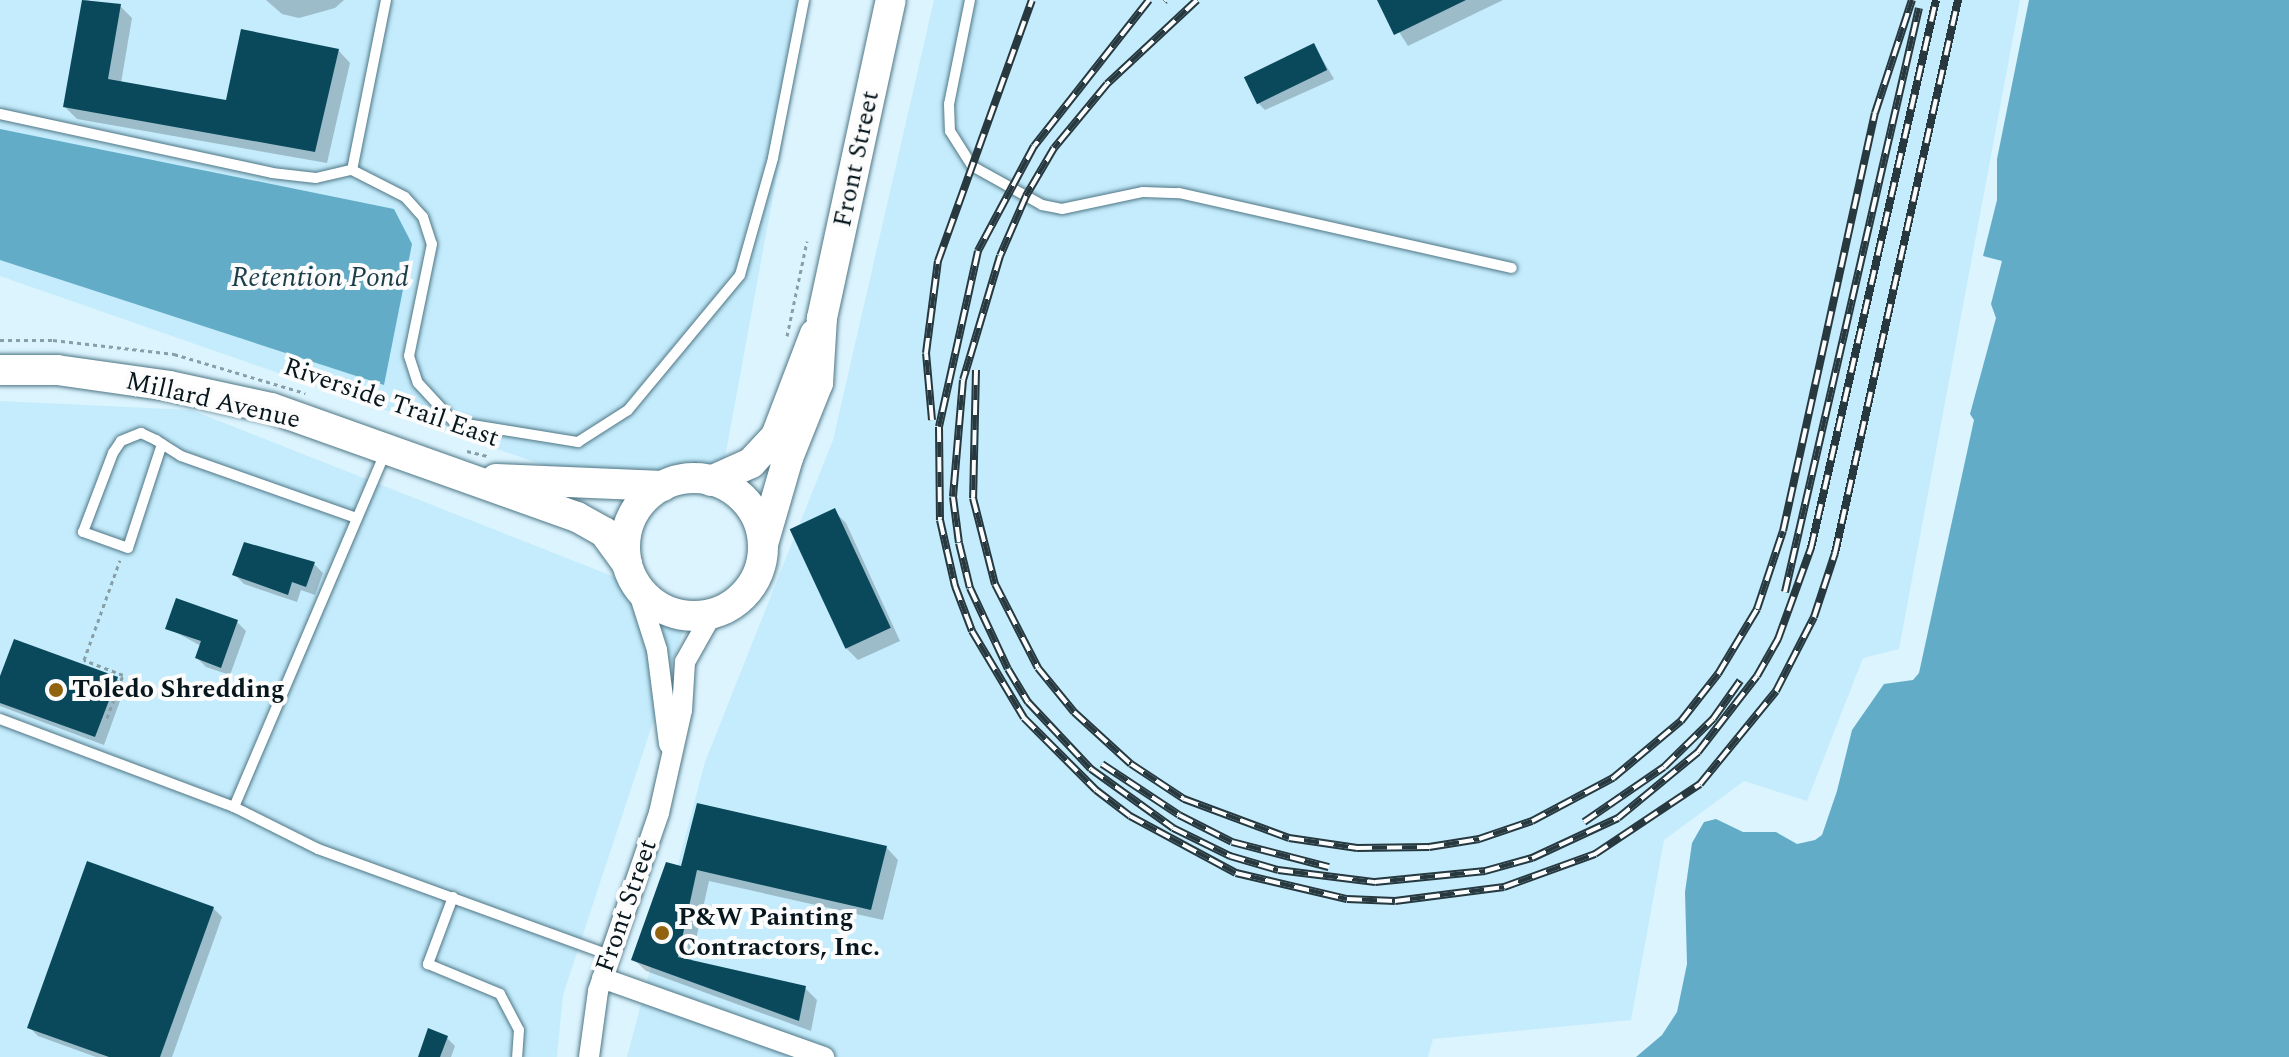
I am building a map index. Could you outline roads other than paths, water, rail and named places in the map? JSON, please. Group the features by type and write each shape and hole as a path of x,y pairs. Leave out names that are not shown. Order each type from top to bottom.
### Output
{"street":[{"name":"Front Street","path":"763,544 788,458 818,383 822,318 891,0"},
{"name":"Front Street","path":"710,471 751,463 776,436 822,318"},
{"name":"Millard Avenue","path":"0,370 57,370 169,386 271,408 386,450 589,487 666,476"},
{"name":"Millard Avenue","path":"463,462 587,521 611,539 632,574"},
{"path":"710,471 745,501 758,521 763,544 751,586 736,601 712,614 666,610 632,574 632,519 666,476 686,479 710,471"},
{"name":"Front Street","path":"632,574 657,650 671,756"},
{"name":"Front Street","path":"589,1057 602,978 649,850 682,710 685,662 712,614"},
{"path":"602,978 824,1057"}],"lane":[{"path":"352,170 386,0"},
{"path":"0,114 272,173 316,178 352,170 405,197 423,217 432,244 409,356 418,383 454,422 578,442 628,410 740,275 773,158 804,0"},
{"path":"970,0 949,104 950,131 972,166 1042,205 1062,209 1143,192 1179,193 1512,268"},
{"path":"162,444 128,548 83,532 121,441 141,433 162,444 181,456 356,518"},
{"path":"234,807 386,450"},
{"path":"0,719 234,807 318,849 610,955"},
{"path":"453,897 428,964 500,994 519,1030 517,1057"}],"water":[{"path":"2029,0 2289,0 2289,1057 1636,1057 1662,1035 1677,1012 1687,964 1685,892 1692,843 1704,822 1716,819 1743,832 1776,832 1797,844 1815,840 1822,835 1837,791 1852,730 1884,684 1913,680 1919,673 1974,420 1970,414 1996,318 1991,304 2002,261 1983,256 1997,200 1997,159"},
{"name":"Retention Pond","path":"0,129 394,209 412,244 384,385 0,260"}],"railway":[{"path":"932,420 926,353 938,261 1032,0"},
{"path":"1149,0 1034,146 978,251 939,427 940,520 955,586 972,631 1024,718 1096,790 1130,816 1236,873 1347,899 1395,901 1504,887 1595,854 1700,784 1776,691 1814,617 1835,553 1958,0"},
{"path":"1197,0 1107,84 1054,148 1026,196 1000,256 963,380 953,497 959,543 970,588 1008,669 1028,702 1091,769 1173,828 1230,856 1278,870 1375,882 1485,871 1532,858 1618,818 1698,752 1757,676 1778,639 1811,548 1936,0"},
{"path":"976,370 973,498 995,584 1038,668 1074,712 1131,764 1184,799 1289,838 1357,848 1429,847 1479,839 1532,821 1613,778 1681,721 1718,674 1757,609 1783,531 1875,113 1912,0"},
{"path":"1785,592 1919,8"},
{"path":"1584,822 1664,767 1713,719 1740,681"},
{"path":"1102,764 1179,815 1232,842 1329,867"}],"place":[{"name":"Toledo Shredding","path":"56,690"},
{"name":"P&W Painting Contractors, Inc.","path":"662,933"}]}
